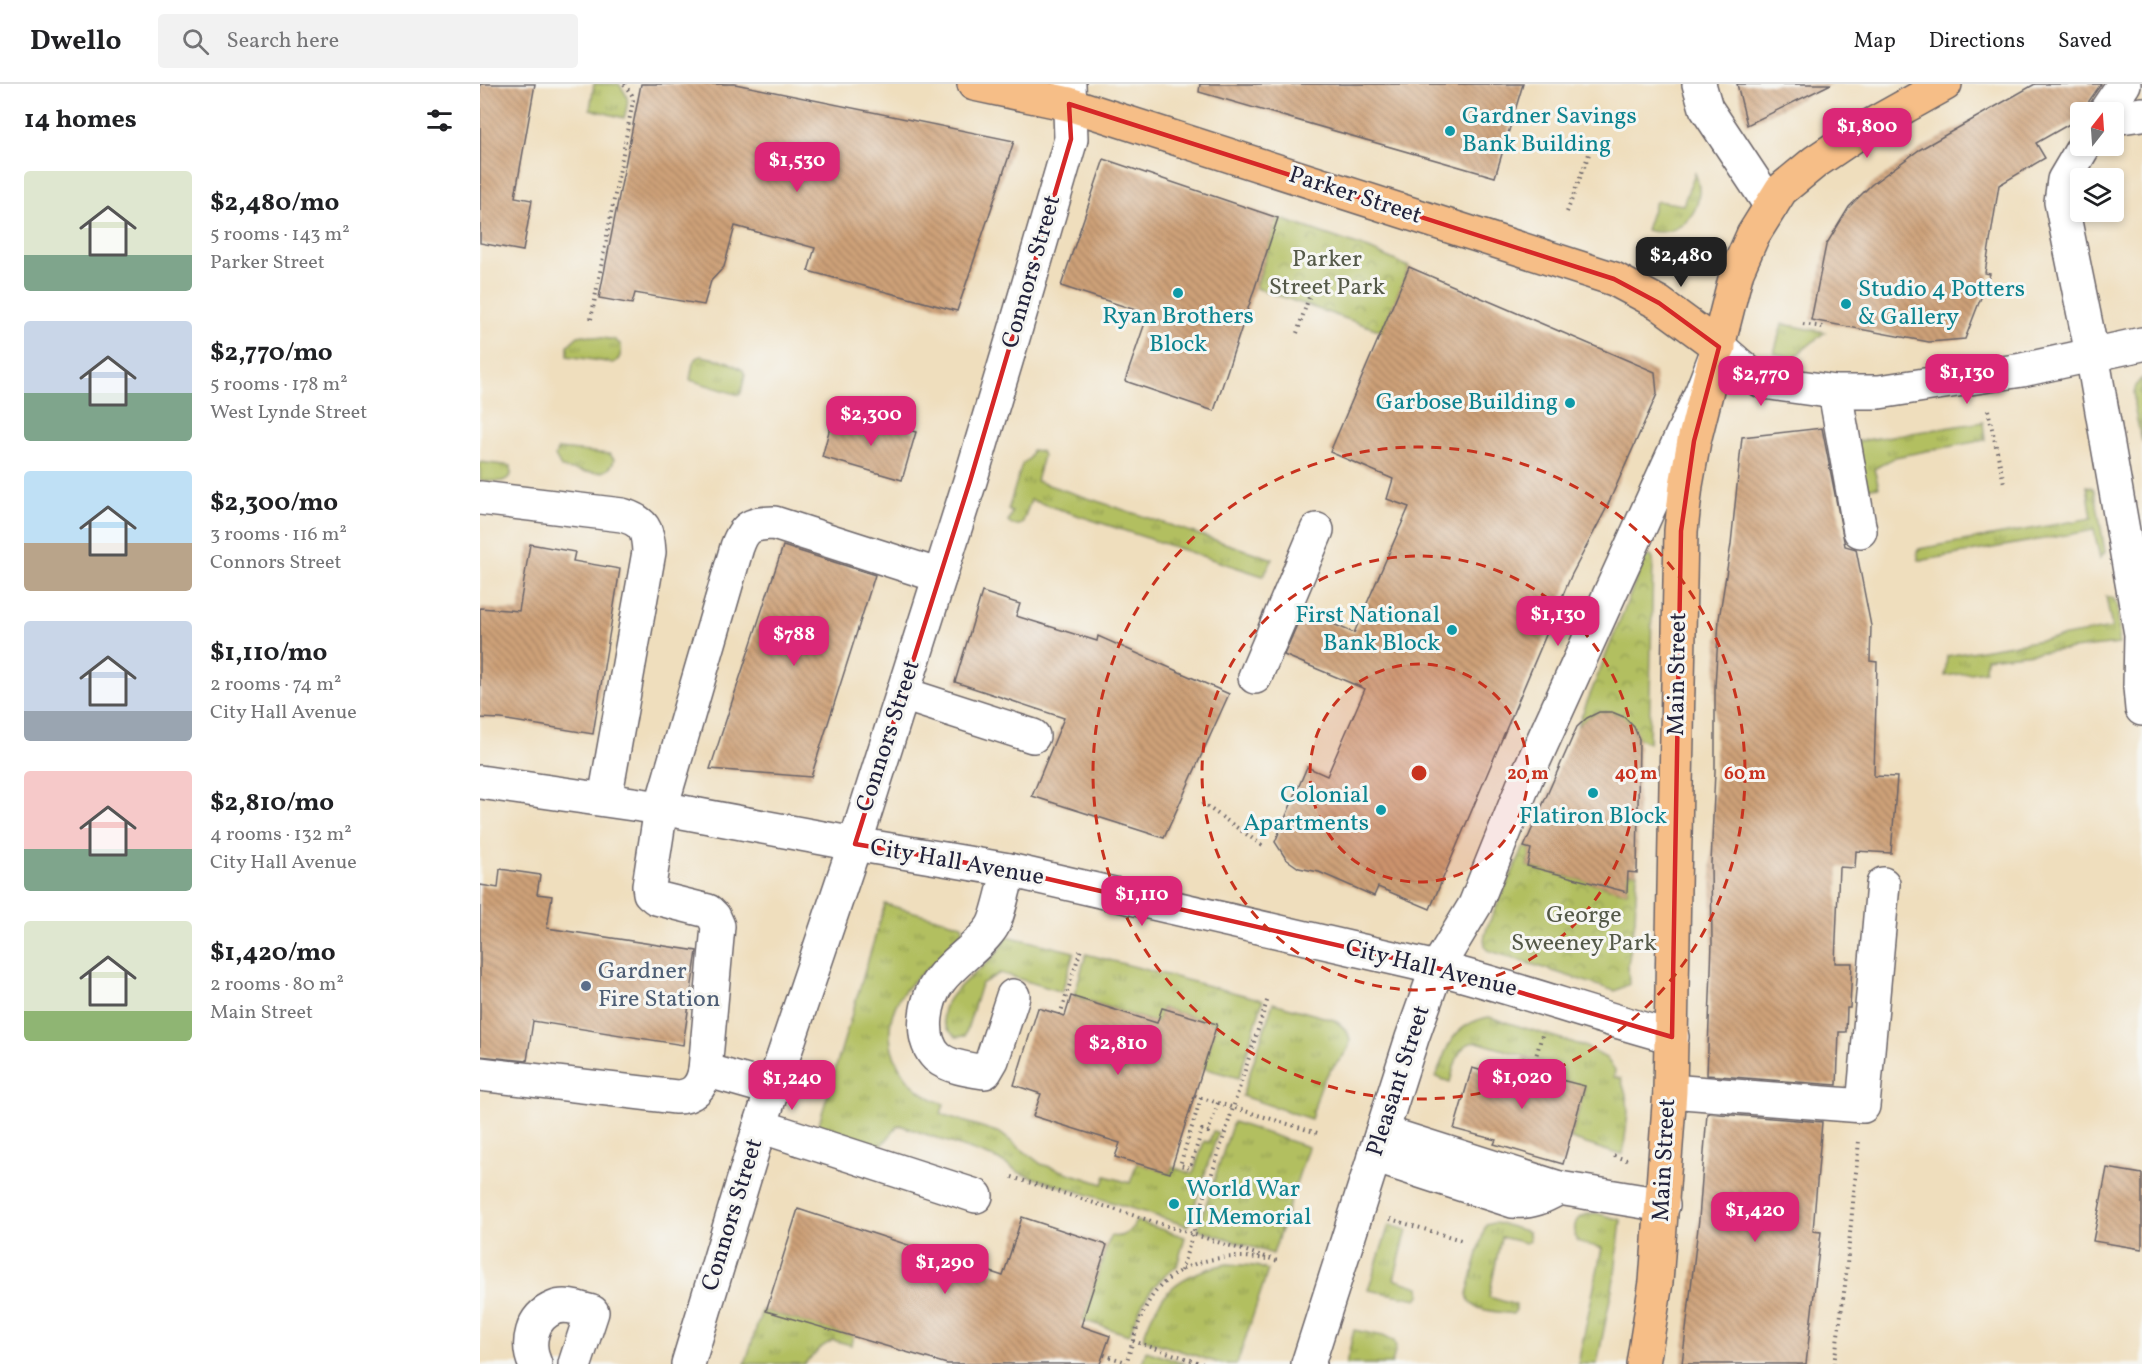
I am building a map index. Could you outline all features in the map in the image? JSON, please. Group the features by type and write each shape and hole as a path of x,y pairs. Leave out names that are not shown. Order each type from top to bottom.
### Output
{"main road":[{"name":"Parker Street","path":"974,84 1069,94 1614,279 1659,303 1719,347"},
{"name":"Main Street","path":"1643,1364 1656,1282 1670,1091 1681,531 1694,441 1737,272 1753,235 1781,190 1815,162 1861,131 1945,84"}],"street":[{"path":"1699,84 1706,108 1770,206"},
{"path":"2112,102 2124,84"},
{"name":"Connors Street","path":"688,1364 760,1126 855,844 1012,341 1071,139 1069,94"},
{"path":"2124,117 2142,114"},
{"path":"2078,156 2064,180 2061,202 2092,354 2142,634 2140,687 2142,709"},
{"path":"1719,347 1750,374 1764,382 1835,392 1879,392 2022,370 2142,344"},
{"name":"Pleasant Street","path":"1308,1364 1381,1134 1437,968 1475,904 1527,776 1702,391 1719,347"},
{"path":"1835,392 1860,531"},
{"path":"480,498 622,515 634,519 644,527 649,552 605,800"},
{"path":"480,1074 686,1097 700,1086 705,1070 718,926 708,911 656,898 650,893 649,886 661,808 737,547 741,536 748,528 759,524 774,524 940,576"},
{"path":"1255,678 1317,530"},
{"path":"903,694 1033,736"},
{"name":"City Hall Avenue","path":"480,782 661,808 1009,870 1437,968 1672,1037"},
{"path":"1009,870 993,927 940,980 933,993 925,1021 928,1042 936,1056 972,1071 985,1072 992,1060 1013,996"},
{"path":"1670,1091 1863,1106 1883,884"},
{"path":"705,1070 772,1089"},
{"path":"760,1126 976,1196"},
{"path":"1381,1134 1536,1163 1554,1175 1558,1188"},
{"path":"1381,1134 1513,1201 1534,1200 1558,1188 1663,1205"},
{"path":"535,1364 531,1354 530,1340 534,1327 555,1307 571,1306 592,1312 575,1364"}],"path":[{"path":"591,319 633,101 632,95 624,84"},
{"path":"1567,212 1588,154"},
{"path":"1297,333 1314,282"},
{"path":"1803,324 1823,327"},
{"path":"1987,406 2004,483"},
{"path":"1202,803 1263,846"},
{"path":"1060,1015 1081,950"},
{"path":"1181,1271 1268,998"},
{"path":"1535,1060 1545,1026"},
{"path":"1195,1096 1321,1134"},
{"path":"1201,1098 1180,1165 1190,1168 1202,1130 1208,1132 1218,1103"},
{"path":"1834,1364 1845,1285 1863,1106"},
{"path":"1614,1156 1630,1161"},
{"path":"1012,1177 1278,1261 1246,1256 1213,1257 1176,1273 1153,1295 1139,1324 1126,1363 1104,1354"},
{"path":"1386,1218 1461,1240"},
{"path":"1133,1341 1203,1364"}],"highlighted area":[{"path":"1069,104 1614,279 1659,303 1719,347 1694,441 1681,531 1672,1037 1437,968 1009,870 855,844 970,481 1071,139"}],"green space":[{"path":"594,84 619,84 628,100 624,118 590,109"},
{"path":"1695,173 1699,185 1699,197 1689,218 1681,226 1671,230 1659,232 1646,230 1655,203 1658,201 1683,205"},
{"name":"Parker Street Park","path":"1278,218 1369,249 1409,267 1382,331 1256,288"},
{"path":"1782,324 1825,332 1793,358 1774,353"},
{"path":"578,336 615,340 621,345 619,358 613,363 568,356 568,345"},
{"path":"702,356 728,362 743,370 745,375 739,395 690,380 693,363"},
{"path":"2142,378 2142,442 2134,408 2134,391"},
{"path":"1983,422 1985,440 1895,457 1874,469 1879,487 1859,489 1853,442"},
{"path":"558,449 609,454 614,459 612,466 602,472 566,469 561,467 555,456"},
{"path":"1032,450 1041,451 1043,456 1036,481 1273,559 1263,576 1031,500 1022,524 1011,524 1008,522 1012,512 1008,510 1022,464 1029,459"},
{"path":"480,462 511,466 511,475 501,481 480,480"},
{"path":"2087,486 2093,488 2095,492 2105,552 2100,558 2094,530 1919,560 1917,552 1919,549 2092,518"},
{"path":"1651,555 1653,560 1649,743 1639,739 1627,721 1612,712 1595,714 1577,727 1645,558"},
{"path":"2106,596 2114,599 2118,606 2119,644 1986,658 1985,671 1945,676 1947,656 2112,628"},
{"name":"George Sweeney Park","path":"1524,847 1531,849 1527,866 1627,892 1628,872 1637,873 1635,920 1628,965 1629,984 1615,991 1487,950 1484,941 1488,925"},
{"path":"885,904 962,925 964,932 951,948 912,982 895,1006 890,1040 894,1057 902,1072 913,1085 927,1096 944,1104 941,1114 1000,1133 1041,1164 1103,1184 1106,1176 1130,1183 1137,1163 1170,1173 1172,1167 1193,1174 1204,1141 1209,1142 1213,1131 1218,1133 1188,1226 1022,1174 997,1159 899,1125 877,1151 817,1130"},
{"path":"1007,936 1074,952 1062,992 1000,973 981,984 965,1036 956,1037 946,1026 943,1015 946,1004 964,983 997,953"},
{"path":"1086,954 1263,1000 1239,1078 1203,1068 1217,1024 1162,1008 1157,1023 1074,996"},
{"path":"1273,1003 1334,1020 1344,1028 1349,1036 1350,1043 1347,1050 1324,1079 1311,1119 1242,1096"},
{"path":"1489,1017 1584,1046 1606,1058 1615,1070 1614,1077 1621,1078 1627,1099 1628,1113 1623,1154 1571,1139 1585,1087 1545,1076 1548,1063 1477,1042 1470,1043 1461,1050 1450,1082 1436,1077 1448,1046 1459,1031 1477,1020"},
{"path":"1233,1122 1308,1147 1273,1254 1198,1229"},
{"path":"1596,1213 1621,1220 1615,1274 1597,1364 1578,1364 1602,1248 1578,1241 1575,1237 1575,1227 1580,1217"},
{"path":"1136,1221 1185,1237 1177,1266 1160,1280 1147,1296 1129,1335 1083,1320 1110,1236 1126,1234"},
{"path":"1493,1223 1529,1232 1530,1241 1526,1243 1501,1237 1489,1297 1516,1305 1513,1314 1478,1308 1469,1300 1467,1294 1484,1230 1486,1225"},
{"path":"1389,1225 1407,1230 1394,1279 1419,1287 1421,1294 1417,1299 1368,1290"},
{"path":"1227,1264 1256,1266 1268,1270 1237,1364 1222,1364 1143,1339 1156,1308 1173,1287 1196,1273"},
{"path":"762,1310 853,1336 851,1345 833,1340 804,1364 745,1364"},
{"path":"1354,1330 1383,1336 1394,1341 1396,1347 1392,1364 1346,1364"},
{"path":"1146,1351 1186,1364 1142,1364"}],"building":[{"path":"480,84 535,84 515,197 532,200 523,251 480,243"},
{"path":"641,84 735,84 1014,141 957,311 808,271 815,248 735,226 724,267 711,281 704,305 635,293 632,304 599,298"},
{"path":"1200,84 1523,84 1495,177 1199,92"},
{"path":"1737,84 1831,84 1747,125"},
{"path":"2035,84 2101,84 2089,102 2070,102 2070,124 2036,143 2045,158 1999,185 1985,273 1990,274 1965,339 1929,342 1811,320 1826,245 1849,207 1871,185 1919,150"},
{"name":"Ryan Brothers Block","path":"1104,159 1278,218 1214,411 1125,381 1148,314 1061,286"},
{"path":"1409,267 1655,372 1657,394 1605,511 1571,576 1430,909 1378,887 1374,896 1319,872 1299,868 1286,859 1275,842 1307,767 1327,776 1365,689 1284,655 1303,611 1354,633 1409,507 1387,499 1393,479 1330,452"},
{"path":"870,419 916,432 902,480 822,457 832,420 867,430"},
{"path":"1822,428 1845,546 1856,549 1871,626 1870,661 1877,662 1874,776 1897,777 1891,853 1856,851 1855,868 1839,867 1835,963 1852,963 1850,1008 1847,1008 1846,1032 1839,1032 1837,1085 1707,1075 1712,943 1711,864 1715,771 1715,687 1719,619 1731,544 1742,437"},
{"path":"530,544 575,552 573,561 620,569 593,734 501,719 480,718 480,608 519,611"},
{"path":"783,546 875,575 811,777 710,769"},
{"path":"982,592 1020,604 1016,616 1097,641 1098,636 1229,694 1164,838 1032,796 1064,718 955,682"},
{"name":"Flatiron Block","path":"1599,712 1612,712 1624,717 1634,727 1639,739 1637,873 1628,872 1627,892 1527,866 1531,849 1524,847 1577,727 1587,718"},
{"name":"Gardner Fire Station","path":"500,869 540,875 537,894 552,896 547,928 697,951 683,1045 533,1021 527,1061 480,1056 480,885 498,888"},
{"path":"1071,996 1157,1023 1162,1008 1217,1024 1170,1173 1115,1157 1120,1143 1033,1116 1041,1094 1014,1085 1038,1008 1065,1016"},
{"path":"1523,1057 1548,1063 1545,1076 1585,1086 1563,1164 1494,1144 1496,1140 1454,1129 1472,1068 1515,1080"},
{"path":"1707,1113 1822,1122 1813,1231 1821,1232 1806,1364 1682,1364 1699,1219"},
{"path":"2107,1168 2142,1174 2142,1249 2093,1241"},
{"path":"798,1209 1003,1276 1022,1217 1107,1245 1081,1326 1110,1336 1100,1364 947,1364 766,1311"}],"place":[{"name":"Gardner Savings Bank Building","path":"1450,131"},
{"name":"Ryan Brothers Block","path":"1178,293"},
{"name":"Studio 4 Potters & Gallery","path":"1846,304"},
{"name":"Garbose Building","path":"1570,403"},
{"name":"First National Bank Block","path":"1452,630"},
{"name":"Flatiron Block","path":"1593,793"},
{"name":"Colonial Apartments","path":"1381,810"},
{"name":"Gardner Fire Station","path":"586,986"},
{"name":"World War II Memorial","path":"1174,1204"}]}
